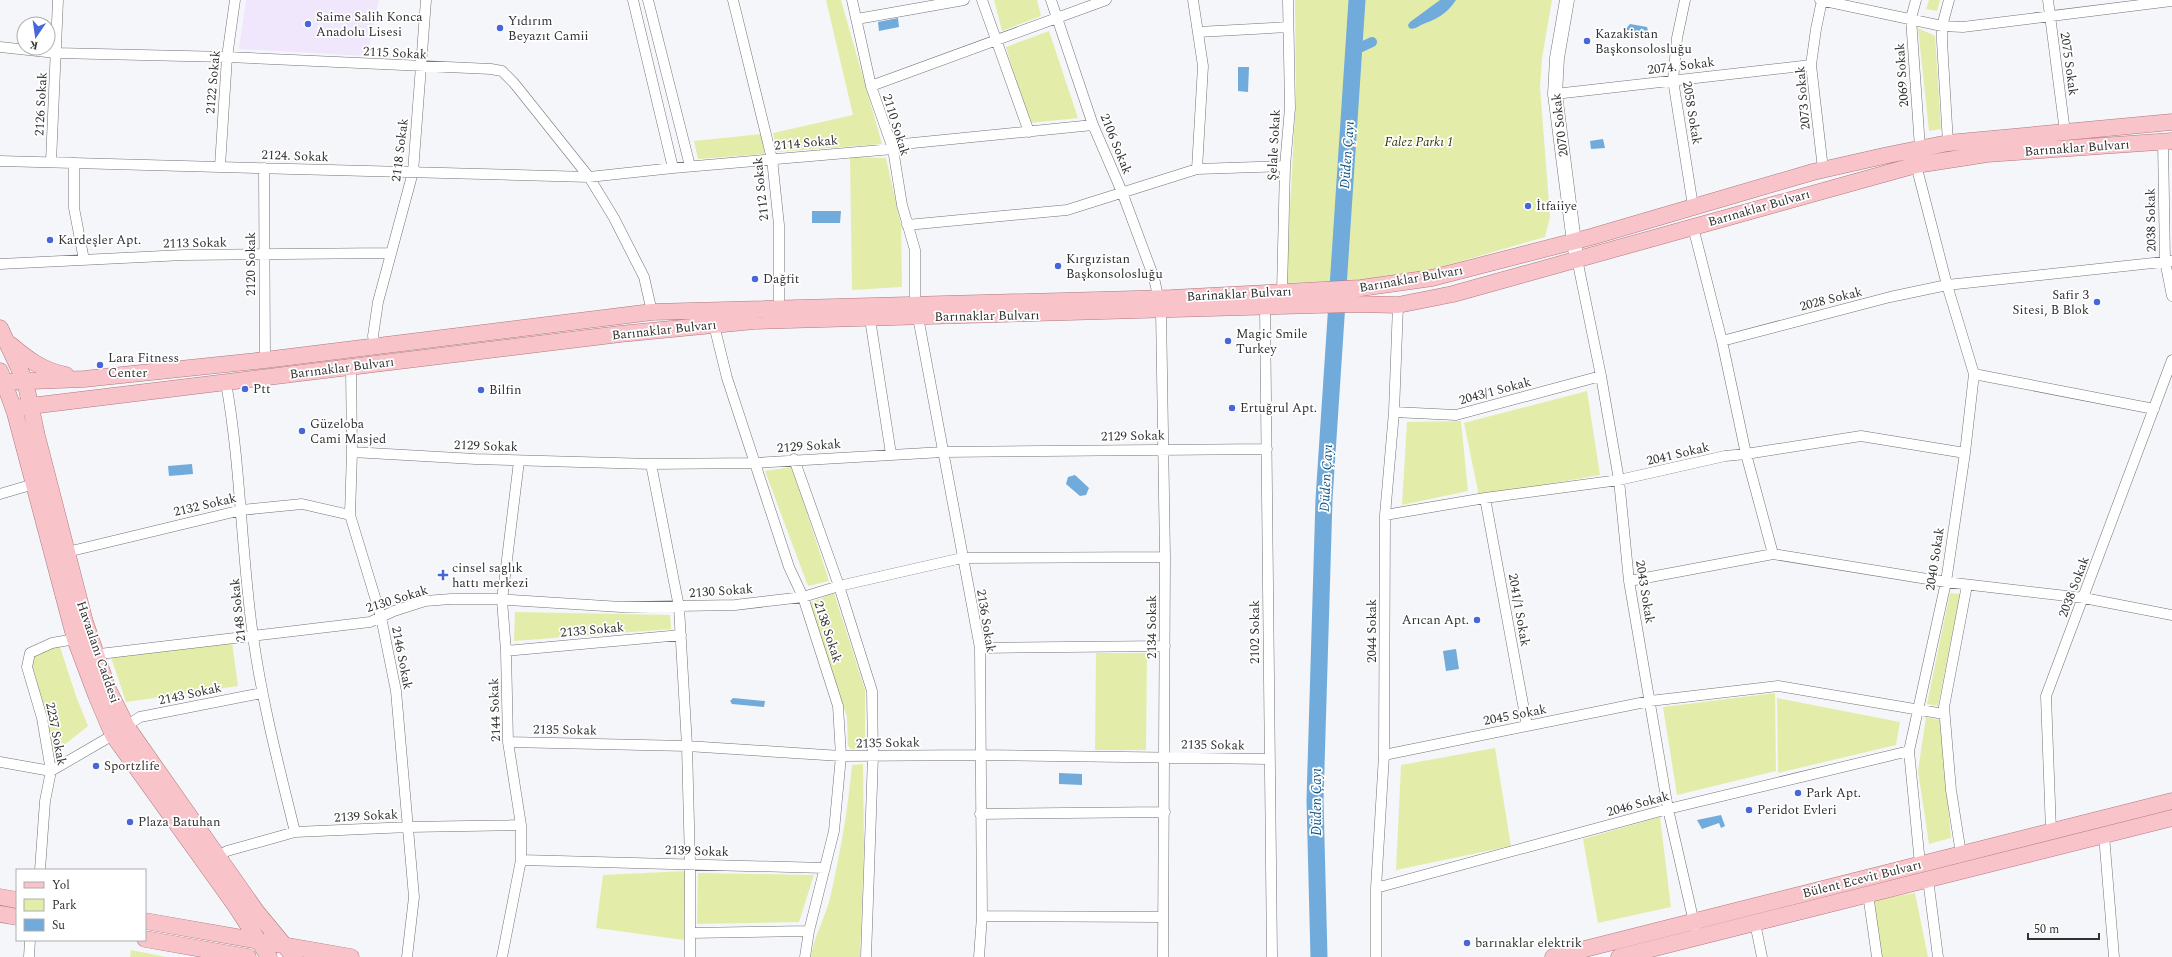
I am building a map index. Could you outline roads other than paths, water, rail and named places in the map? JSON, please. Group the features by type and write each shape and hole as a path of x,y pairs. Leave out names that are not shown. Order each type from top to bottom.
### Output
{"main road":[{"name":"Barınaklar Bulvarı","path":"1353,297 1398,305 1453,294 1693,206 1823,169 1920,148 2172,122"},
{"name":"Barınaklar Bulvarı","path":"1353,297 1432,278 1693,227 1916,165 1987,154 2167,142"},
{"name":"Barinaklar Bulvarı","path":"1160,304 1282,292 1318,298"},
{"path":"1318,298 1353,297"},
{"name":"Barınaklar Bulvarı","path":"84,379 376,348 652,312 780,308 916,311 1160,304 1265,307 1318,298"},
{"name":"Barınaklar Bulvarı","path":"14,408 714,325 754,321 870,318 916,311"},
{"name":"Havaalanı Caddesi","path":"0,328 8,342 25,381 76,639 89,655 108,690 120,731 260,941 269,957"},
{"path":"8,342 30,360 45,369 57,374 84,379"},
{"path":"3,377 25,381 84,379"},
{"name":"Havaalanı Caddesi","path":"3,377 14,408 34,484 60,554 89,655"},
{"path":"37,436 41,416 48,409 59,402"},
{"name":"Havaalanı Caddesi","path":"120,731 217,857 257,912 290,951"},
{"name":"Bülent Ecevit Bulvarı","path":"1553,957 2172,801"},
{"name":"Bülent Ecevit Bulvarı","path":"1619,957 2172,818"},
{"path":"0,897 16,900"},
{"path":"214,933 232,924 235,905"},
{"path":"257,912 295,939 319,952"},
{"path":"0,914 16,917"},
{"path":"146,921 260,941 290,951 319,952 351,957"},
{"path":"146,939 248,957"}],"street":[{"name":"2126 Sokak","path":"56,53 58,0"},
{"name":"2122 Sokak","path":"220,166 228,57 235,0"},
{"name":"2118 Sokak","path":"376,348 373,336 378,302 413,172 426,0"},
{"path":"633,0 673,168"},
{"path":"648,0 690,166"},
{"name":"2112 Sokak","path":"733,0 772,159 778,225 780,308"},
{"name":"2110 Sokak","path":"852,0 871,86 893,149 902,205 915,250 916,311"},
{"path":"857,18 964,0"},
{"path":"982,0 1029,132"},
{"name":"2106 Sokak","path":"1051,0 1093,125 1122,192 1160,304"},
{"path":"871,86 1106,0"},
{"path":"1193,0 1204,66 1197,169"},
{"name":"Şelale Sokak","path":"1282,292 1285,166 1290,108 1288,0"},
{"name":"2070 Sokak","path":"1568,0 1557,58 1555,94 1576,250"},
{"name":"2058 Sokak","path":"1685,0 1677,38 1672,80 1693,206"},
{"path":"1821,0 1912,18 1942,26 1963,27 2049,15 2092,5 2172,1"},
{"name":"2073 Sokak","path":"1821,0 1811,64 1823,169"},
{"name":"2069 Sokak","path":"1916,0 1912,18 1920,148"},
{"path":"1948,144 1942,26 1949,0"},
{"name":"2075 Sokak","path":"2048,0 2065,132"},
{"path":"1198,32 1288,27"},
{"name":"2115 Sokak","path":"0,47 16,49"},
{"name":"2115 Sokak","path":"56,53 228,57 491,69 502,71 518,87 589,177 614,218 644,277 652,312"},
{"name":"2126 Sokak","path":"51,162 56,56"},
{"name":"2074. Sokak","path":"1555,94 1811,64"},
{"name":"2114 Sokak","path":"673,168 893,149 903,144 1093,125"},
{"name":"2038 Sokak","path":"2167,142 2168,261 2172,296"},
{"name":"2124. Sokak","path":"0,161 589,177 673,168"},
{"path":"74,163 74,208 84,260"},
{"name":"2040 Sokak","path":"1916,165 1947,285 1974,374 1965,453 1946,582 1909,751 1920,864"},
{"path":"907,225 1067,210 1197,169 1285,166"},
{"name":"2120 Sokak","path":"264,168 265,360"},
{"path":"1693,227 1722,341 1746,454 1773,554"},
{"name":"2043 Sokak","path":"1576,250 1601,376 1619,480 1629,581 1668,809 1693,922 1698,937"},
{"name":"2113 Sokak","path":"0,264 184,255 391,253"},
{"path":"1947,285 1972,281 2168,261"},
{"name":"2028 Sokak","path":"1722,341 1890,297 1947,285"},
{"name":"2134 Sokak","path":"1160,304 1165,557 1165,812 1163,957"},
{"name":"2044 Sokak","path":"1376,957 1376,888 1384,755 1385,515 1394,412 1398,305"},
{"name":"2102 Sokak","path":"1265,307 1272,957"},
{"name":"2136 Sokak","path":"916,311 980,648 979,755 982,916 979,957"},
{"path":"870,318 891,454"},
{"name":"2138 Sokak","path":"714,325 727,378 789,567 803,597 838,706 841,756 834,831 809,931 805,957"},
{"name":"2038 Sokak","path":"2051,831 2046,696 2172,360"},
{"name":"2146 Sokak","path":"351,367 352,452 350,515 381,617 396,691 414,897 407,957"},
{"path":"1974,374 2154,409"},
{"name":"2043/1 Sokak","path":"1394,412 1456,415 1601,376"},
{"name":"2148 Sokak","path":"226,383 242,510 253,635 262,692 295,832"},
{"name":"2041 Sokak","path":"1385,515 1485,498 1619,480 1726,456 1860,436 1965,453"},
{"name":"2129 Sokak","path":"352,452 519,461 651,464 755,463 794,459 943,452 1164,448 1267,449"},
{"path":"794,459 838,586 872,692 872,756 866,957"},
{"name":"2144 Sokak","path":"502,957 521,860 521,825 508,742 506,651 502,600 519,461"},
{"path":"651,464 679,607 687,746 690,863 690,957"},
{"path":"0,494 34,484"},
{"name":"2041/1 Sokak","path":"1485,498 1527,726"},
{"name":"2132 Sokak","path":"60,554 242,510 302,504 350,515"},
{"path":"1629,581 1773,554 1967,585 2084,598 2172,615"},
{"name":"2130 Sokak","path":"89,655 370,622 425,601 451,599 502,600 580,606 679,607 735,605 803,597 838,586 962,558 1165,557"},
{"path":"1961,854 1950,790 1944,714 1949,674 1967,585"},
{"name":"2133 Sokak","path":"506,651 681,635"},
{"name":"2237 Sokak","path":"40,869 45,802 51,771 42,718 27,667 30,653 52,643 76,639"},
{"path":"980,648 1165,646"},
{"name":"2045 Sokak","path":"1384,755 1650,701 1778,686 1944,714"},
{"name":"2143 Sokak","path":"51,771 120,731 140,717 262,692"},
{"name":"2135 Sokak","path":"508,742 687,746 841,756 979,755 1269,759"},
{"name":"2046 Sokak","path":"1376,888 1668,809 1909,751"},
{"path":"0,762 51,771"},
{"path":"980,814 1165,812"},
{"name":"2139 Sokak","path":"217,857 227,851 295,832 409,827 521,825"},
{"path":"2104,835 2114,957"},
{"name":"2139 Sokak","path":"521,860 690,863 825,868"},
{"path":"1928,879 1938,957"},
{"path":"1868,894 1877,957"},
{"path":"982,916 1164,917"},
{"path":"1755,923 1762,957"},
{"path":"690,933 809,931"},
{"path":"29,957 30,941"}],"water":[{"path":"1440,0 1456,0 1440,16 1415,28 1409,28 1408,25 1410,22"},
{"path":"898,18 899,27 879,31 878,22"},
{"path":"1630,24 1647,27 1649,34 1645,36 1645,39 1628,36 1625,30"},
{"path":"1238,67 1249,67 1248,92 1238,91"},
{"path":"1603,139 1605,148 1591,149 1590,141"},
{"path":"812,211 841,211 840,223 812,223"},
{"path":"192,464 193,474 169,476 168,466"},
{"path":"1075,475 1089,488 1086,495 1080,496 1066,484 1068,477"},
{"path":"1456,649 1459,669 1446,671 1443,651"},
{"path":"733,698 765,701 764,707 732,704 730,701"},
{"path":"1059,773 1082,774 1082,785 1059,784"},
{"path":"1721,815 1725,826 1721,828 1719,823 1702,829 1697,820"}],"waterway":[{"name":"Düden Çayı","path":"1319,957 1315,800 1324,499 1357,0"},
{"path":"1355,50 1372,42"}],"place":[{"name":"Saime Salih Konca Anadolu Lisesi","path":"308,24"},
{"name":"Yıdırım Beyazıt Camii","path":"500,28"},
{"name":"Kazakistan Başkonsolosluğu","path":"1587,41"},
{"name":"İtfaiiye","path":"1528,206"},
{"name":"Kardeşler Apt.","path":"50,240"},
{"name":"Kırgızistan Başkonsolosluğu","path":"1058,266"},
{"name":"Dağfit","path":"755,279"},
{"name":"Safir 3 Sitesi, B Blok","path":"2097,302"},
{"name":"Magic Smile Turkey","path":"1228,341"},
{"name":"Lara Fitness Center","path":"100,365"},
{"name":"Ptt","path":"245,389"},
{"name":"Bilfin","path":"481,390"},
{"name":"Ertuğrul Apt.","path":"1232,408"},
{"name":"Güzeloba Cami Masjed","path":"302,431"},
{"name":"cinsel saglık hattı merkezi","path":"443,575"},
{"name":"Arıcan Apt.","path":"1477,620"},
{"name":"Sportzlife","path":"96,766"},
{"name":"Park Apt.","path":"1798,793"},
{"name":"Peridot Evleri","path":"1749,810"},
{"name":"Plaza Batuhan","path":"130,822"},
{"name":"barınaklar elektrik","path":"1467,943"}],"park label":[{"name":"Falez Parkı 1","path":"1419,142"}]}
